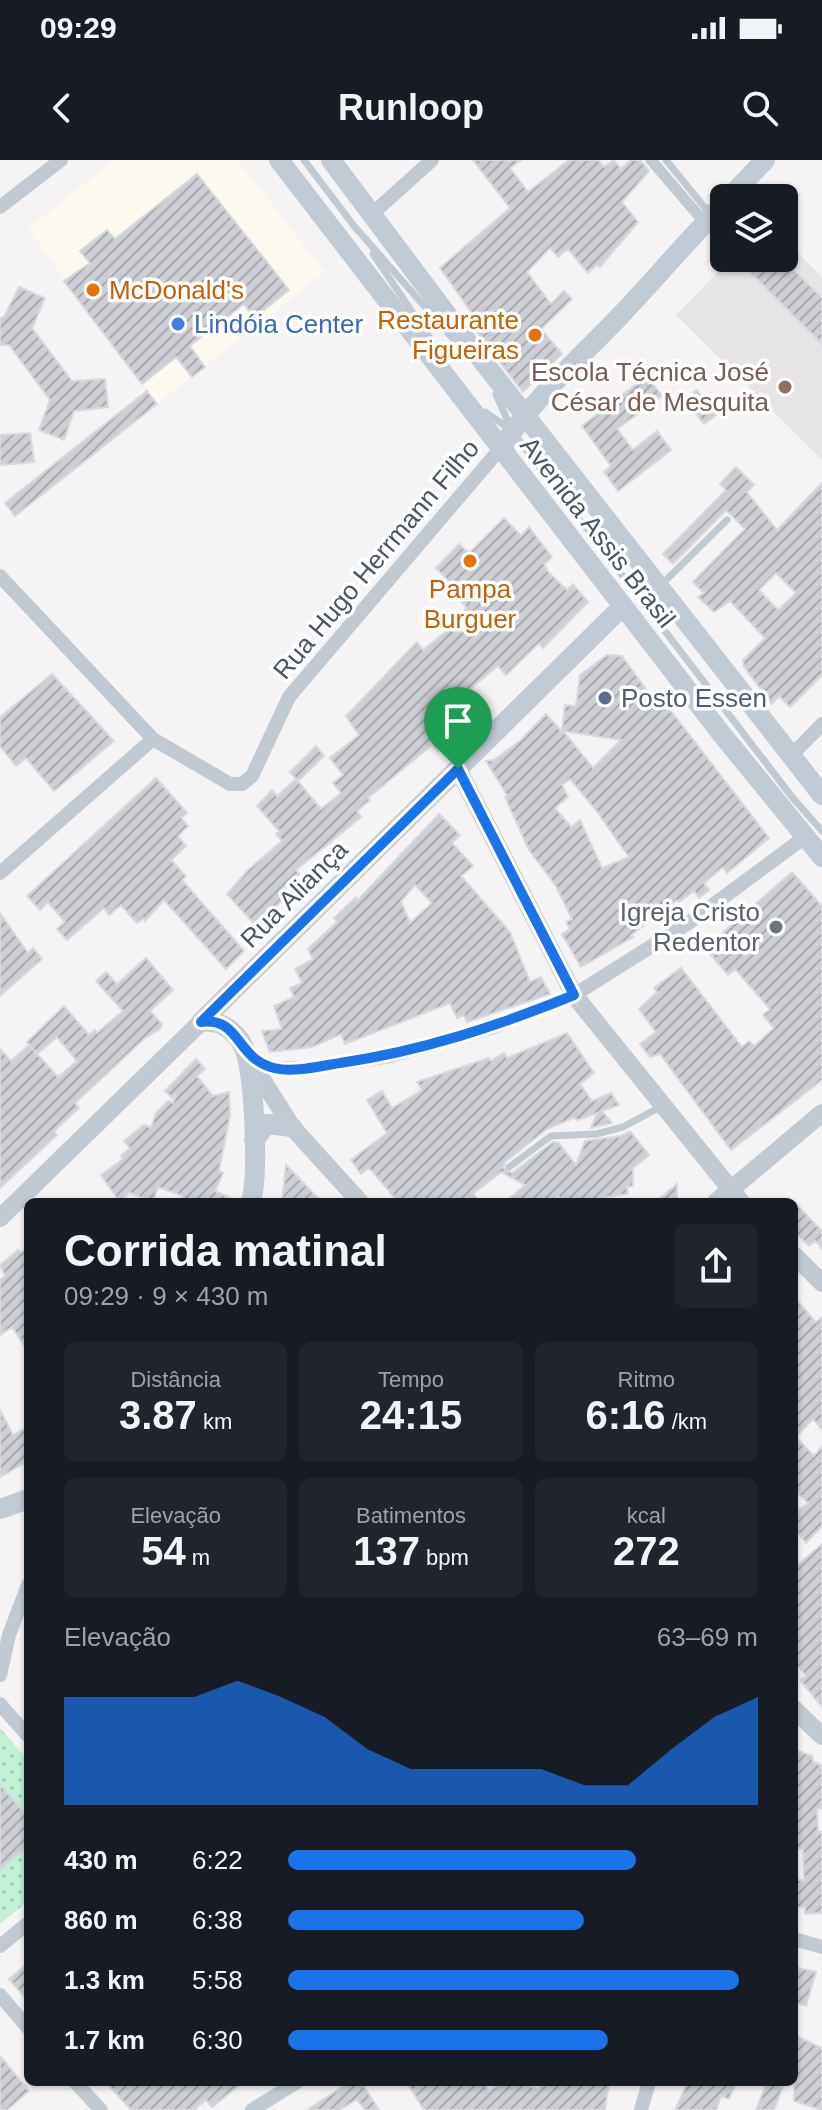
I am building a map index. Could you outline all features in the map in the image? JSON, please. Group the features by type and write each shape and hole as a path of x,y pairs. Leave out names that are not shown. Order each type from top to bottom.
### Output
{"main road":[{"name":"Avenida Assis Brasil","path":"279,160 623,606 813,834 822,857"},
{"name":"Avenida Assis Brasil","path":"331,160 822,795"},
{"path":"742,184 765,160"},
{"path":"500,449 525,413 710,217"},
{"name":"Rua Aliança","path":"201,1022 623,606"},
{"path":"233,1032 230,1011 234,990"},
{"path":"201,1022 223,1023 247,1054 254,1140 251,1198"},
{"path":"254,1140 267,1124 292,1127"},
{"path":"0,1509 24,1500"}],"street":[{"path":"0,207 61,160"},
{"path":"372,214 432,160"},
{"path":"651,160 710,211"},
{"name":"Rua Hugo Herrmann Filho","path":"153,739 230,784 242,784 252,776 289,697 500,449"},
{"path":"0,576 153,739 0,873"},
{"path":"790,757 822,724"},
{"path":"458,769 574,995 662,1106 728,1198 822,1113"},
{"path":"247,1054 274,1068 313,1068 390,1056 491,1028 574,995 690,922 813,834"},
{"name":"Rua Aliança","path":"0,1218 201,1022"},
{"path":"247,1054 292,1127 356,1198"},
{"path":"798,1259 822,1283"},
{"path":"0,1675 9,1635 24,1596"},
{"path":"0,1704 24,1731"},
{"path":"798,1717 822,1736"},
{"path":"0,1946 24,1926"},
{"path":"798,1940 822,1947"},
{"path":"0,1995 24,2023"},
{"path":"79,2086 101,2110"},
{"path":"252,2110 291,2086"},
{"path":"641,2110 648,2086"}],"lane":[{"path":"304,160 485,412 500,449"},
{"path":"666,160 710,211"},
{"path":"355,227 456,342 501,400 512,431"},
{"path":"501,400 525,413"},
{"path":"485,412 512,431 792,797 813,834"},
{"path":"659,587 727,520"},
{"path":"509,1167 551,1136 596,1134 623,1127 662,1106"}],"shaded area":[{"name":"Lindóia Center","path":"114,160 237,160 325,272 157,404 28,229"},
{"name":"Escola Técnica José César de Mesquita","path":"798,253 822,277 822,460 676,315 718,272 798,272"}],"green space":[{"path":"0,1728 24,1756 24,1904 0,1924"}],"building":[{"path":"473,160 521,160 510,168 528,192 569,160 598,160 604,167 614,160 621,169 631,160 640,160 649,171 622,202 638,222 600,267 598,264 588,273 568,249 558,257 550,248 527,272 551,304 564,291 572,299 541,329 562,354 523,392 476,331 481,326 440,268 510,208"},
{"path":"197,174 289,290 254,318 244,304 190,346 205,367 192,377 176,357 142,384 64,281 90,263 80,251 107,230 115,239"},
{"path":"750,272 796,272 822,298 822,344"},
{"path":"19,287 45,298 32,328 72,381 105,379 108,407 74,411 64,440 39,430 50,400 9,345 0,345 0,318 4,317"},
{"path":"647,376 662,396 617,429 633,450 657,431 671,450 618,491 604,472 611,466 582,426"},
{"path":"697,390 716,415 704,424 685,399"},
{"path":"147,391 157,404 15,516 5,503"},
{"path":"30,433 34,462 0,465 0,435"},
{"path":"736,467 754,485 747,492 777,530 822,483 822,675 790,707 779,696 772,704 744,667 743,660 765,638 730,601 714,612 698,597 704,593 693,582 745,529 726,510 673,564 663,554 726,490 720,484","holes":["776,573 796,593 778,610 759,590"]},
{"path":"504,518 521,536 529,527 552,557 544,564 549,573 567,590 573,584 588,602 543,648 539,643 506,675 498,666 460,697 473,713 438,751 432,745 368,798 370,800 357,811 361,817 296,870 299,874 284,887 289,892 257,927 227,894 248,870 282,841 276,834 279,831 257,806 272,790 277,796 296,779 321,809 341,793 333,783 343,775 330,758 359,735 346,716 417,642 423,650 459,621 456,618 467,608 459,599 462,596 436,568 459,544 469,553"},
{"path":"607,655 622,656 659,707 664,702 769,838 727,873 723,867 704,883 709,890 699,898 694,891 679,902 677,900 631,935 633,937 581,967 562,934 570,929 566,922 572,919 556,886 529,850 505,797 507,795 486,761 494,760 520,741 546,714 562,732 565,705 576,706 580,675","holes":["563,731 621,740 593,768","570,779 595,809 629,857 602,868 580,820 571,827 555,808 568,797 562,785"]},
{"path":"52,674 114,741 54,791 26,758 16,766 0,746 0,717"},
{"path":"316,746 324,756 298,781 290,772"},
{"path":"156,778 187,813 181,818 188,826 178,836 186,846 171,860 186,876 182,880 244,951 226,969 164,900 145,921 143,918 137,923 121,905 109,915 104,908 67,940 57,929 65,922 48,902 40,910 27,896"},
{"path":"439,814 460,835 452,843 473,866 461,876 510,932 530,982 541,977 550,994 467,1022 464,1015 457,1018 450,1003 345,1044 341,1034 312,1047 270,1052 262,1031 282,1029 274,1006 294,997 290,988 302,983 295,969 313,959 308,949 337,922 334,918 356,897 357,901","holes":["415,885 432,903 410,923 401,901"]},
{"path":"792,872 822,906 822,1080 731,1150 660,1054 650,1057 640,1044 656,1032 639,1009 657,992 654,988 681,968 742,1047 749,1041 754,1046 774,1028 763,1015 770,1009 735,969 728,975 705,948"},
{"path":"0,913 28,953 33,948 42,959 0,996"},
{"path":"146,958 173,990 150,1011 162,1024 160,1029 145,1038 75,1103 79,1108 54,1131 57,1135 0,1188 0,1049 11,1061 29,1045 35,1052 27,1042 64,1006 89,1035 95,1030 97,1033 123,1011 96,981 106,972 117,984","holes":["57,1037 77,1061 58,1077 37,1054"]},
{"path":"567,1033 594,1073 580,1084 592,1101 611,1093 619,1105 602,1111 612,1123 591,1128 597,1113 578,1120 573,1118 547,1129 505,1162 503,1168 512,1173 553,1142 558,1142 576,1165 585,1141 621,1136 630,1131 649,1155 633,1168 633,1186 627,1187 628,1194 600,1198 510,1198 525,1185 501,1172 473,1194 476,1198 395,1198 368,1168 361,1174 351,1160 387,1133 367,1100 382,1091 392,1108 422,1090 417,1082 489,1058 491,1061 504,1053 507,1058"},
{"path":"196,1059 205,1069 197,1076 213,1096 229,1092 230,1115 219,1171 223,1173 215,1191 230,1198 182,1198 158,1187 154,1198 130,1193 117,1198 101,1175 123,1159 121,1156 130,1148 124,1141 144,1125 151,1128 156,1113 168,1101 173,1103 176,1094 172,1098 165,1091"},
{"path":"286,1165 318,1198 282,1198"},
{"path":"677,1184 677,1198 660,1198"},
{"path":"798,1206 822,1231 822,1249 815,1241 809,1246 798,1235"},
{"path":"18,1250 20,1253 24,1250 24,1345 12,1327 0,1335 0,1280 5,1276 0,1265"},
{"path":"798,1302 816,1322 822,1317 822,1430 813,1419 798,1435"},
{"path":"0,1410 13,1435 24,1429 24,1463 0,1477"},
{"path":"798,1439 814,1456 822,1446 822,1526 806,1543 798,1533 798,1510 808,1503 798,1493"},
{"path":"822,1544 822,1707 800,1680 806,1676 798,1666 798,1565"},
{"path":"798,1751 812,1756 813,1761 822,1766 822,1808 817,1809 818,1832 822,1832 822,1913 805,1914 805,1907 798,1907 798,1880 804,1880 803,1849 798,1849"},
{"path":"0,1784 24,1812 24,1849 0,1870"},
{"path":"24,1966 24,1996 9,1979"},
{"path":"798,1968 816,1972 806,2006 798,2003"},
{"path":"798,2037 822,2048 822,2110 794,2101 794,2086 798,2086"},
{"path":"0,2056 29,2091 7,2110 0,2110"},
{"path":"110,2086 238,2086 212,2107 206,2100 194,2110 131,2110"},
{"path":"344,2086 364,2086 379,2110 365,2110 357,2099 340,2110 307,2110"},
{"path":"409,2086 486,2086 489,2091 498,2086 540,2089 540,2086 608,2086 605,2110 424,2110"},
{"path":"686,2086 734,2086 729,2099 721,2096 716,2110 675,2110"},
{"path":"765,2086 783,2086 774,2110 756,2110"}],"place":[{"name":"McDonald's","path":"93,290"},
{"name":"Lindóia Center","path":"178,324"},
{"name":"Restaurante Figueiras","path":"535,335"},
{"name":"Escola Técnica José César de Mesquita","path":"785,387"},
{"name":"Pampa Burguer","path":"470,561"},
{"name":"Posto Essen","path":"605,698"},
{"name":"Igreja Cristo Redentor","path":"776,927"}],"route":[{"path":"458,769 574,995 491,1028 390,1056 313,1068 274,1068 247,1054 223,1023 213,1020 201,1022 234,990 458,769"}]}
